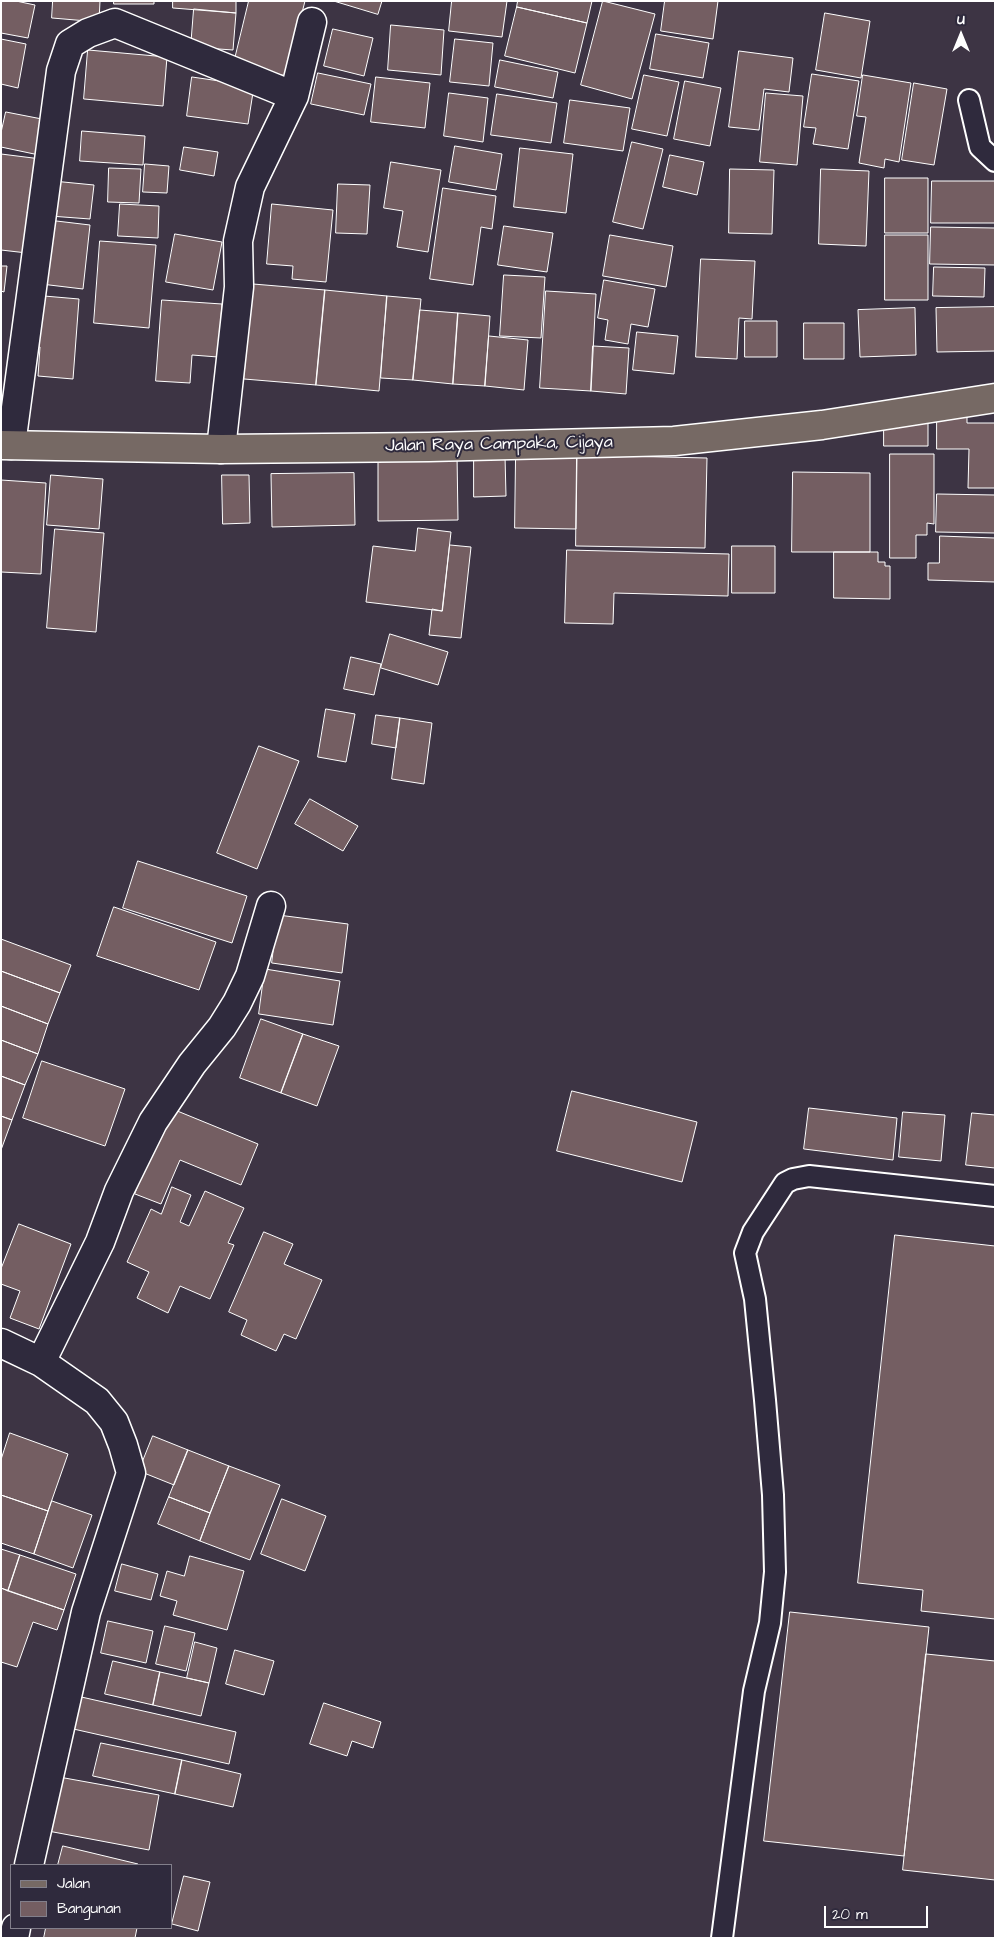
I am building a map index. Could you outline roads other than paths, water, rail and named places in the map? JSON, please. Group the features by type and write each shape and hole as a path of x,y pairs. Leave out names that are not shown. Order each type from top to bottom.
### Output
{"main road":[{"name":"Jalan Raya Campaka, Cijaya","path":"6,445 221,450 674,441 822,425 995,398"}],"street":[{"path":"221,450 239,287 238,241 250,186 294,96 312,22"},
{"path":"6,445 60,71 70,44 88,33 115,23 294,96"},
{"path":"41,1362 100,1242 119,1191 153,1122 192,1064 222,1027 237,1003 250,976 271,906"},
{"path":"1,1343 41,1362 97,1401 114,1422 131,1473 86,1612 29,1864"}],"lane":[{"path":"969,100 980,147 995,161"},
{"path":"722,1938 754,1691 770,1623 775,1572 765,1400 755,1299 745,1253 753,1232 785,1183 801,1177 809,1176 995,1196"}]}
